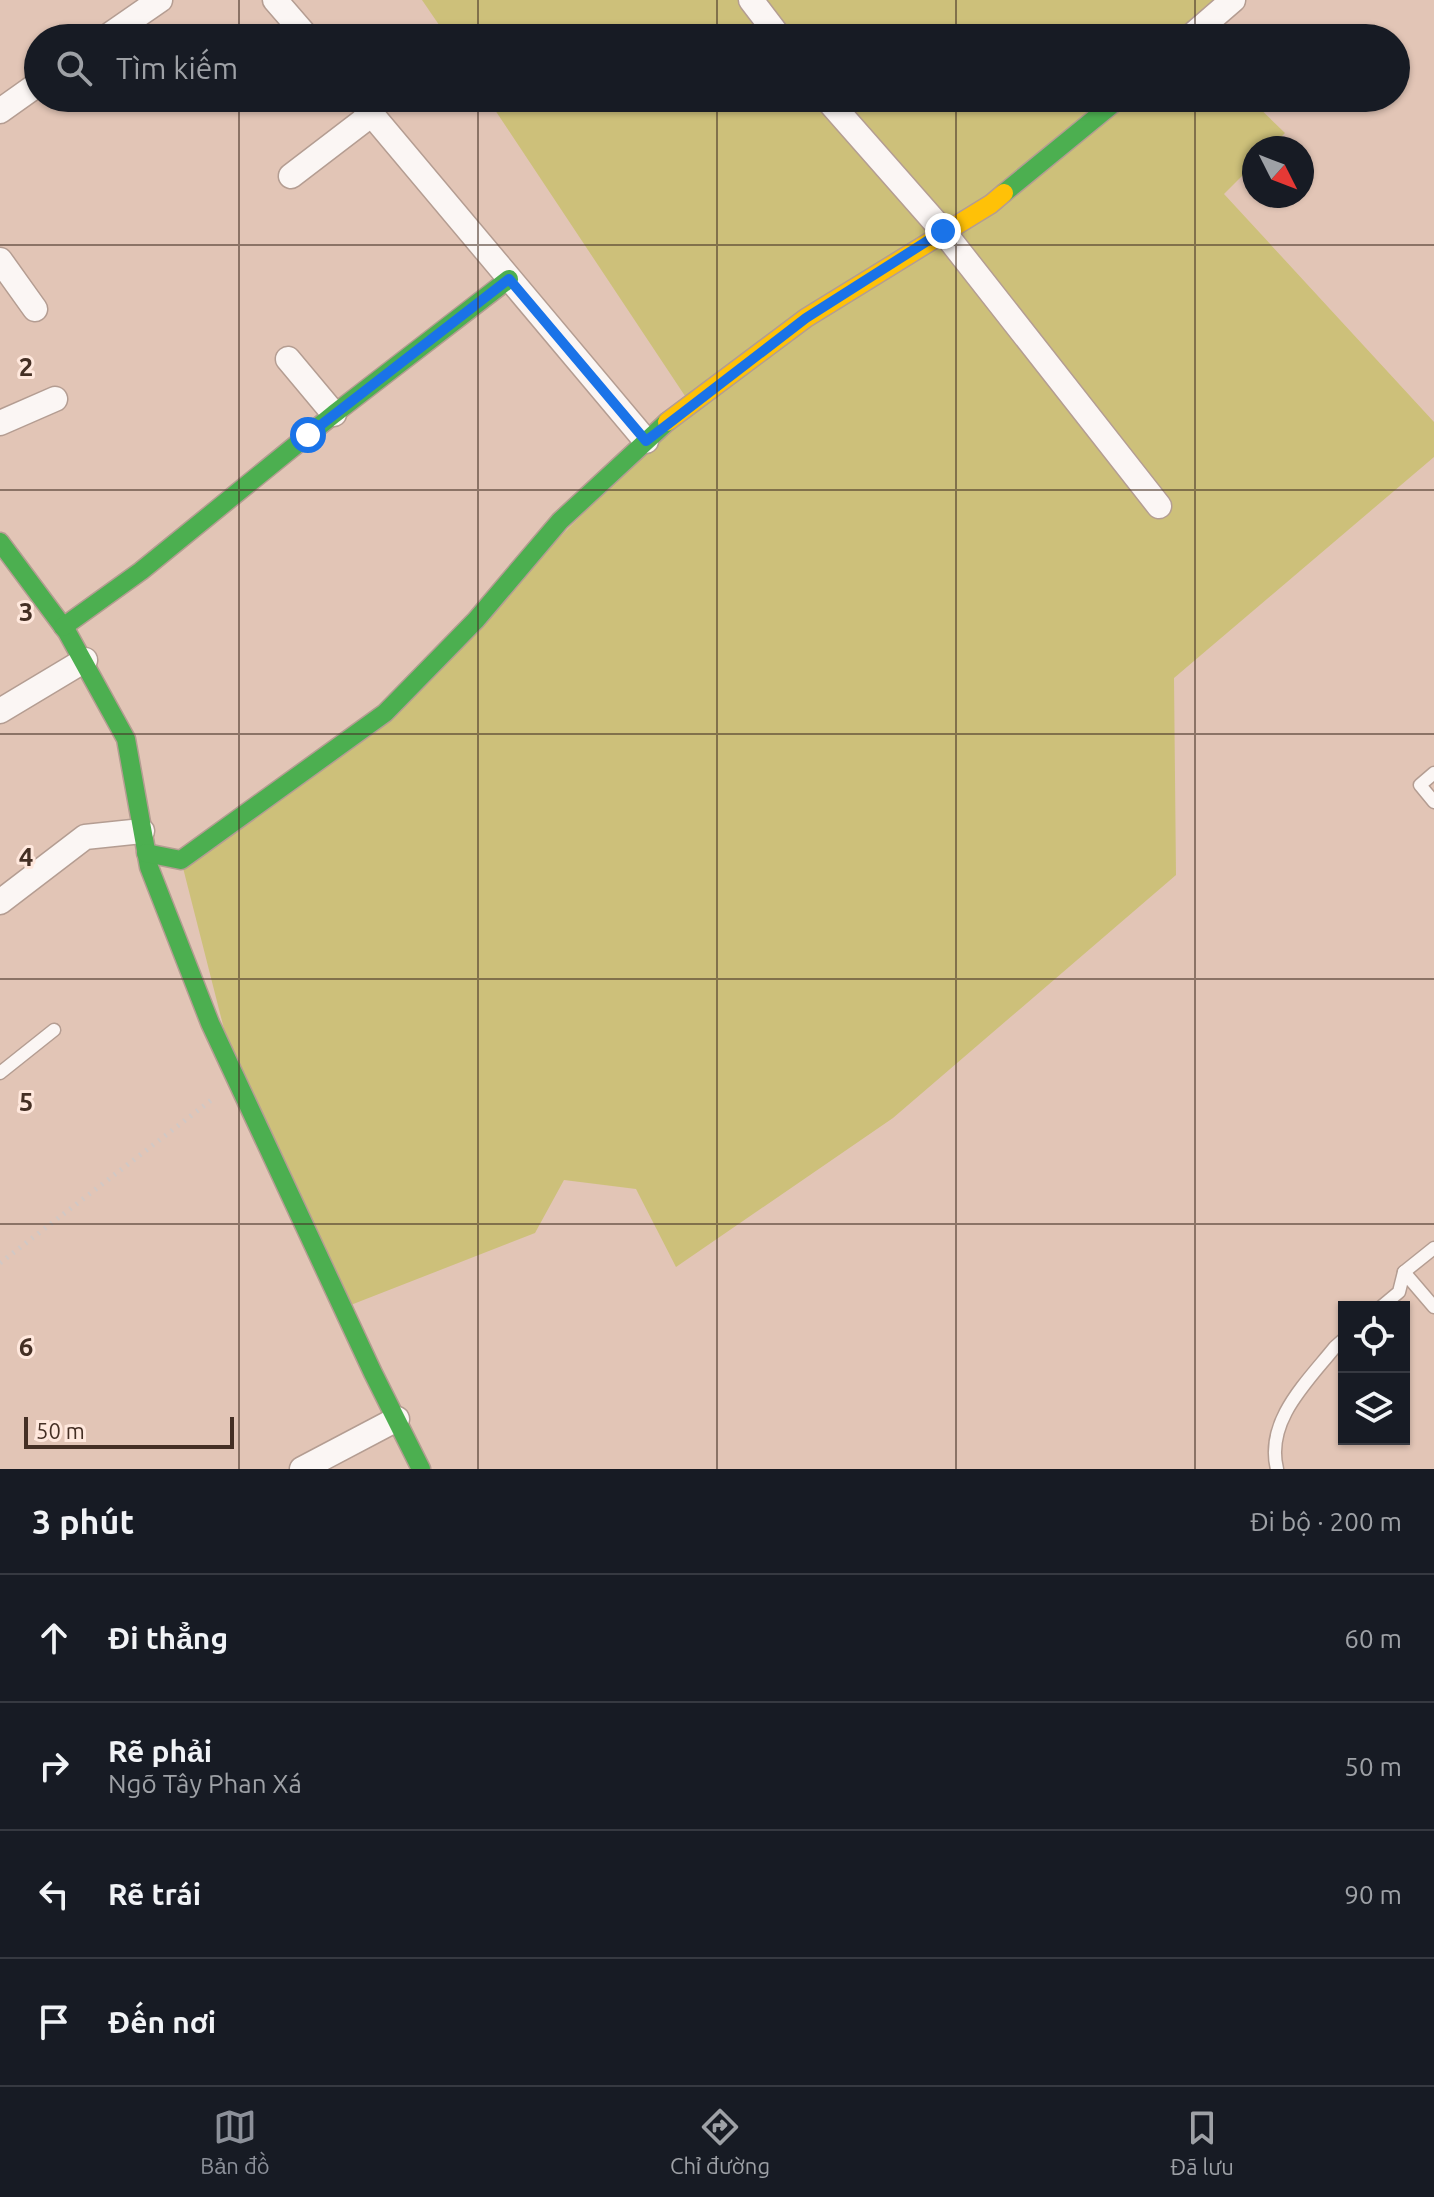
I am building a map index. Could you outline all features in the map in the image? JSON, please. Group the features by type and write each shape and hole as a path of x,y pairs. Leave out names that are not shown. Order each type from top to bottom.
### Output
{"street":[{"path":"125,24 160,0"},
{"path":"275,0 296,24"},
{"path":"751,0 769,24"},
{"path":"1205,24 1233,0"},
{"path":"0,111 24,94"},
{"path":"291,176 359,112"},
{"path":"370,112 646,441"},
{"path":"838,112 943,231 1159,506"},
{"path":"0,902 85,837 144,842 181,860 385,713 476,620 560,521 646,441 806,318 991,204 1103,112"},
{"path":"0,260 35,309"},
{"path":"63,627 141,571 334,414 509,279"},
{"path":"288,359 334,414"},
{"path":"0,423 55,399"},
{"path":"2,547 85,660 126,739 149,867 210,1023 421,1469"},
{"path":"0,711 85,660"},
{"path":"302,1469 397,1419"}],"lane":[{"path":"1434,773 1420,785 1434,802"},
{"path":"0,1073 54,1030"},
{"path":"1388,1301 1399,1292 1404,1272 1434,1248"},
{"path":"1404,1272 1434,1307"},
{"path":"1277,1469 1273,1453 1285,1409 1338,1344"}],"path":[{"path":"0,1263 237,1080"}],"shaded area":[{"path":"422,0 1231,0 1204,24 438,24"},
{"path":"496,112 1263,112 1285,133 1282,136 1242,136 1242,176 1224,194 1434,422 1434,457 1174,678 1176,875 893,1118 676,1267 636,1189 564,1180 535,1233 343,1308 237,1080 181,860 385,713 691,405"}],"traffic: fast":[{"path":"1004,193 1103,112"},
{"path":"63,627 141,571 334,414 509,279"},
{"path":"146,853 181,860 385,713 476,620 560,521 667,422"},
{"path":"0,542 67,632 126,739 149,867 210,1023 421,1469"}],"traffic: slow":[{"path":"667,422 806,318 1004,193"}],"route":[{"path":"308,435 509,279 646,441 806,318 943,231"}]}
